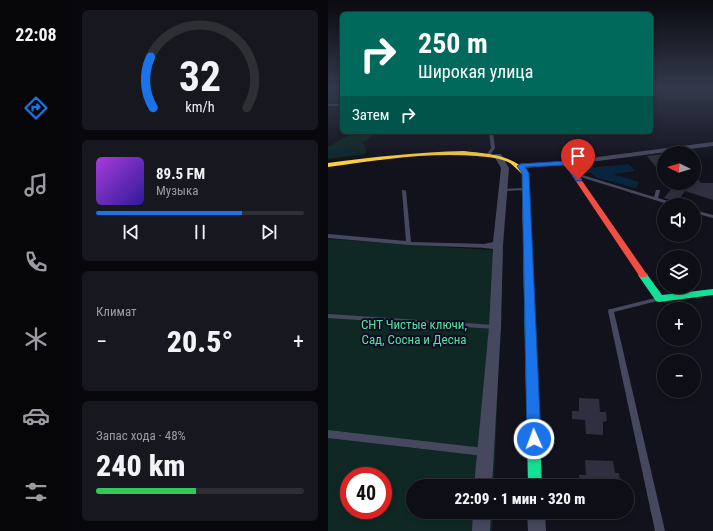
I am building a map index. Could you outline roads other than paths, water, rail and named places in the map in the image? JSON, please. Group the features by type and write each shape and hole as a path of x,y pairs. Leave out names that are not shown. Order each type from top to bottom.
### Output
{"street":[{"path":"520,166 567,163 641,152 713,144"},
{"path":"328,165 443,152 465,152 494,155 511,160 520,166 525,173 536,479"},
{"path":"483,479 495,327 493,245 503,190 505,168 494,155"},
{"path":"567,163 659,299 713,292"},
{"path":"481,531 482,519"},
{"path":"536,519 537,531"}],"lane":[{"path":"491,134 494,155"},
{"path":"574,174 656,199 658,191"},
{"path":"503,190 526,190"},
{"path":"404,191 409,243"},
{"path":"701,213 713,217"},
{"path":"328,236 409,243 493,245"},
{"path":"659,299 611,311 660,531"},
{"path":"328,316 495,327"},
{"path":"328,434 485,452"}],"water":[{"path":"629,164 635,171 613,174 639,182 636,188 598,178 586,170 590,168"}],"waterway":[{"path":"328,153 356,150"}],"park label":[{"name":"СНТ Чистые ключи, Сад, Сосна и Десна","path":"414,332"}]}
